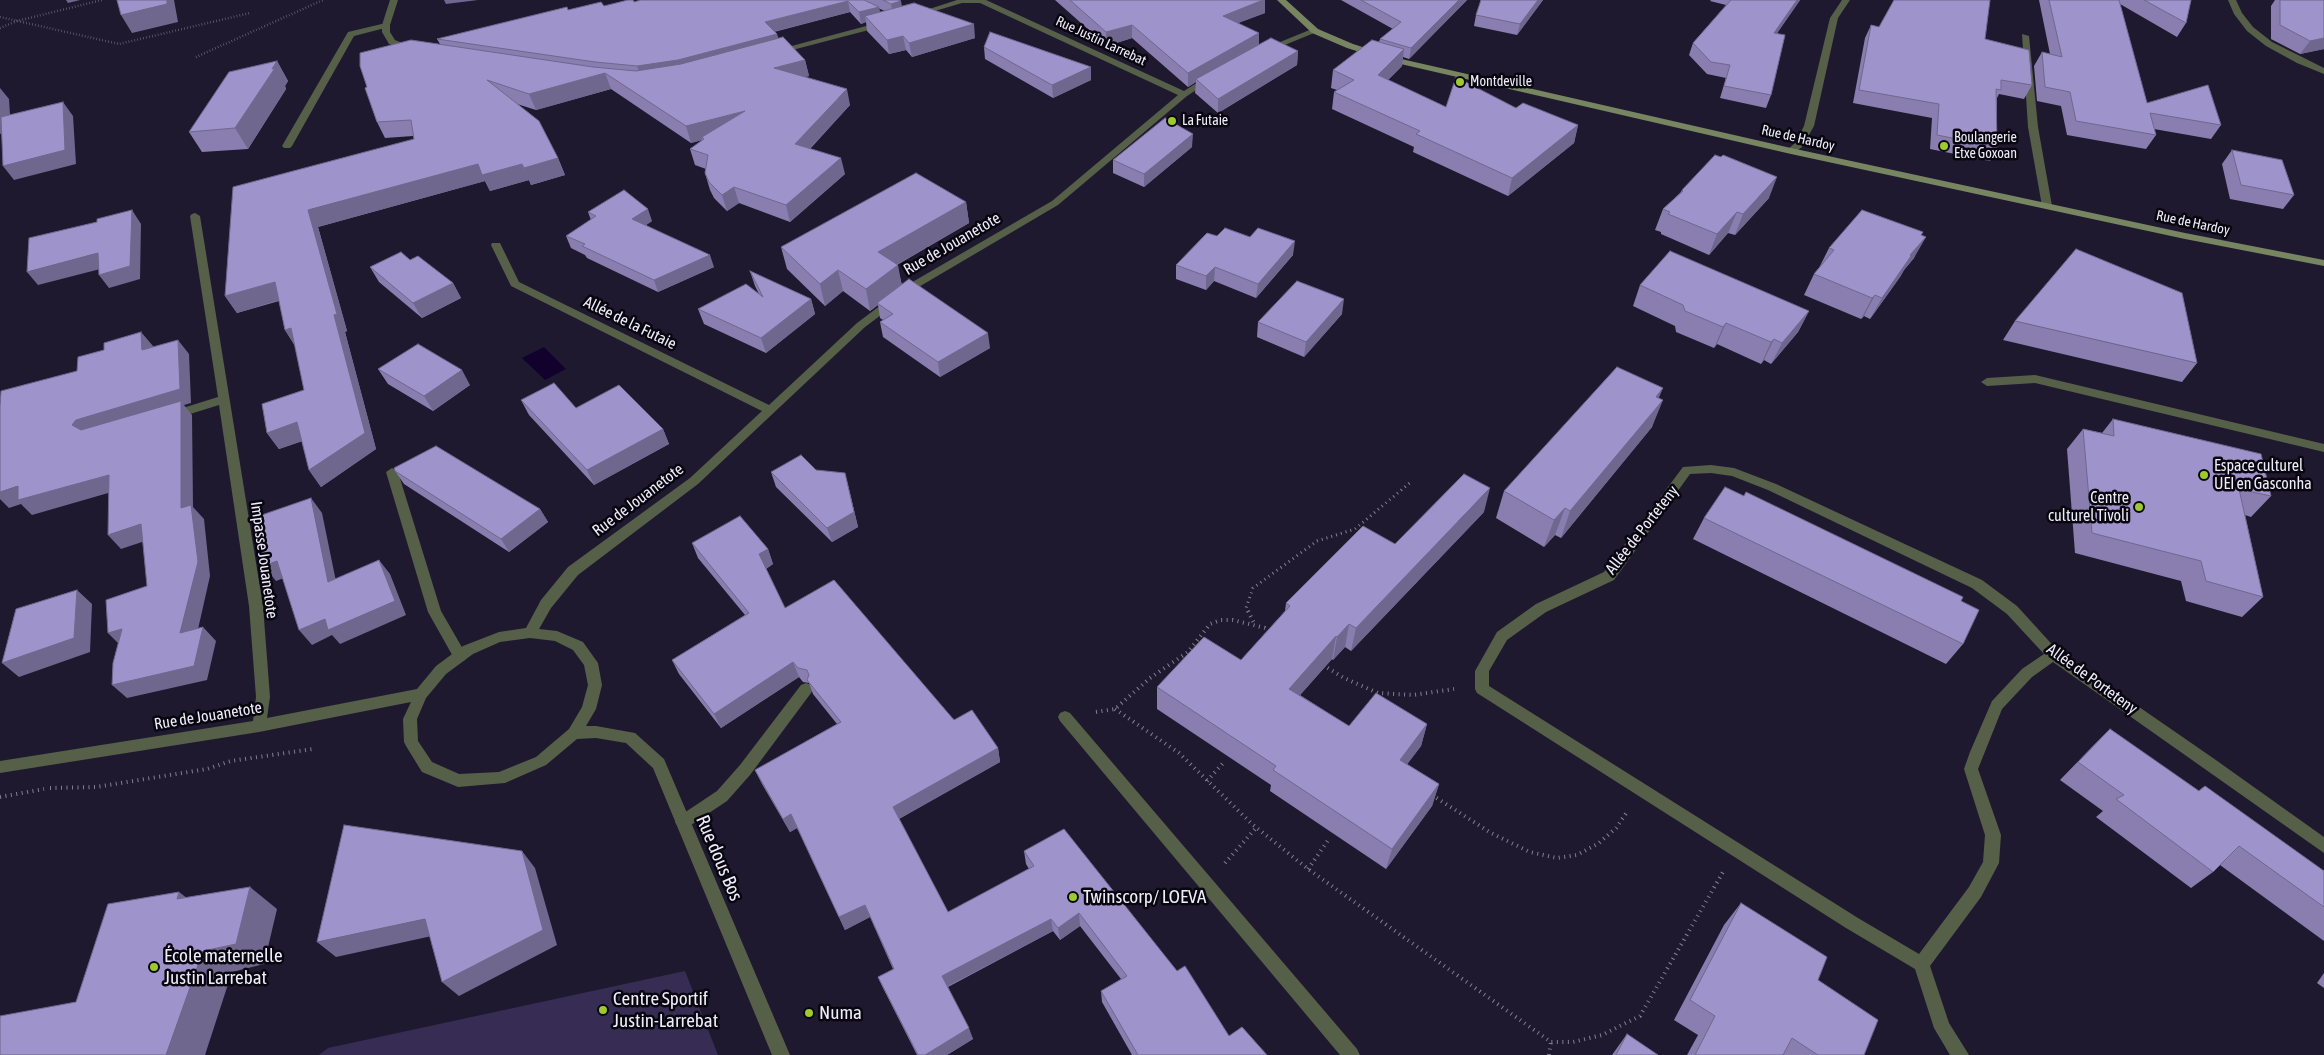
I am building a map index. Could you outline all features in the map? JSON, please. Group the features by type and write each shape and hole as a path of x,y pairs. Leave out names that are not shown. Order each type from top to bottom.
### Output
{"street":[{"path":"394,0 386,25 386,32 392,42 408,49 424,52"},
{"name":"Rue de Hardoy","path":"1281,0 1315,31 1350,46 1395,60 1791,151 2324,263"},
{"path":"1791,151 1798,145 1808,126 1834,18 1846,0"},
{"path":"2232,0 2238,14 2250,29 2269,44 2300,61 2324,71"},
{"path":"906,17 962,1 980,1"},
{"name":"Rue Justin Larrebat","path":"980,1 1184,94"},
{"path":"769,53 895,20"},
{"path":"287,146 351,34 386,25"},
{"path":"1255,53 1315,31"},
{"path":"2025,36 2034,127 2047,206"},
{"name":"Rue de Jouanetote","path":"530,633 546,604 573,571 694,480 861,325 913,286 1055,203 1184,94 1216,76"},
{"name":"Impasse Jouanetote","path":"195,216 256,606 263,697 260,726"},
{"name":"Allée de la Futaie","path":"496,245 515,284 770,410"},
{"path":"1987,382 2034,378 2324,448"},
{"path":"158,420 224,400"},
{"name":"Allée de Porteteny","path":"1482,689 1482,670 1502,636 1541,608 1609,576 1687,470 1734,472 1772,487 1977,584 2012,610 2053,655 2208,762 2324,846"},
{"path":"392,472 436,612 460,656"},
{"path":"530,633 557,636 578,646 591,663 595,685 589,709 574,733 541,761 500,778 458,780 427,767 410,742 410,719 421,694 441,670 460,656 499,637 530,633"},
{"path":"1921,964 1975,892 1991,863 1993,835 1970,769 1977,752 1998,705 2027,673 2053,655"},
{"path":"683,822 722,796 806,689"},
{"path":"1482,689 1736,850 1921,964 1942,1028 1960,1055"},
{"name":"Rue de Jouanetote","path":"0,767 260,726 421,694"},
{"path":"1065,717 1351,1055"},
{"name":"Rue dous Bos","path":"574,733 596,732 630,737 658,764 781,1055"}],"path":[{"path":"0,28 17,21 102,0"},
{"path":"196,57 323,0"},
{"path":"0,17 119,44 250,13"},
{"path":"1255,626 1246,608 1253,588 1317,541 1355,529 1380,510 1412,481"},
{"path":"1065,717 1115,709 1150,678 1188,652 1210,624 1221,620 1234,620 1272,633"},
{"path":"1320,663 1344,678 1378,692 1413,696 1450,689 1482,689"},
{"path":"1115,709 1179,753 1256,828 1308,869 1551,1042 1573,1042 1602,1035 1640,1016 1736,850"},
{"path":"0,797 53,787 96,788 207,770 231,761 313,749"},
{"path":"1207,781 1224,762"},
{"path":"1429,793 1499,836 1530,852 1557,858 1576,855 1598,843 1616,828 1630,808"},
{"path":"1204,882 1220,869 1256,828"},
{"path":"1308,869 1329,839"},
{"path":"1549,1055 1551,1042"}],"shaded area":[{"path":"544,347 566,369 545,380 522,358"},
{"name":"Centre Sportif Justin-Larrebat","path":"685,971 718,1055 319,1055 328,1048"}],"building":[{"path":"117,0 167,0 167,4 121,15"},
{"path":"633,0 634,2 641,0 864,0 879,7 859,12 848,1 765,22 777,34 678,60 637,66 595,62 437,39 567,7 568,10 601,2 604,6"},
{"path":"883,0 898,0 901,1 891,4"},
{"path":"1070,0 1263,0 1223,16 1259,33 1188,73 1132,25 1106,32"},
{"path":"1361,0 1459,0 1411,48 1380,39 1401,22"},
{"path":"1481,0 1538,0 1520,24 1476,15"},
{"path":"1731,0 1797,0 1774,33 1785,35 1771,95 1724,86 1730,65 1711,62 1693,43"},
{"path":"1894,0 1990,0 1985,39 2029,50 2032,85 2001,80 2001,90 1996,89 1997,147 1937,135 1939,104 1859,90 1871,25 1879,27"},
{"path":"2049,0 2119,0 2147,103 2208,85 2221,125 2150,113 2156,135 2076,121 2070,92 2045,87 2042,52 2062,57"},
{"path":"2144,0 2191,0 2186,23"},
{"path":"2280,0 2324,0 2324,38 2310,41 2280,25"},
{"path":"914,3 974,24 909,43 903,36 887,40 865,16"},
{"path":"990,32 1091,67 1052,85 984,47"},
{"path":"783,37 805,60 774,68 847,89 795,144 841,158 786,205 734,187 722,195 709,182 705,173 708,155 690,149 704,139 702,137 745,111 686,126 605,73 529,94 487,80 539,121 558,158 524,168 522,164 482,175 478,164 308,210 337,314 334,315 365,433 309,470 297,422 267,433 262,404 304,390 291,328 285,330 275,282 225,296 233,187 414,139 411,120 377,122 365,88 367,87 360,66 360,53 411,40 593,67 636,71 681,64"},
{"path":"1271,38 1298,51 1218,99 1196,79"},
{"path":"1372,40 1404,49 1378,75 1446,107 1456,77 1516,108 1523,103 1578,125 1512,178 1416,134 1420,131 1334,92 1354,80 1333,70"},
{"path":"277,61 272,69 275,68 235,128 189,132 229,72"},
{"path":"63,102 65,150 3,166 1,117"},
{"path":"1165,118 1193,134 1144,174 1113,160"},
{"path":"2232,150 2282,160 2294,195 2241,185"},
{"path":"1715,155 1721,157 1723,155 1777,177 1743,214 1737,212 1717,234 1668,214 1670,212 1663,209 1683,191"},
{"path":"916,173 966,202 878,252 898,265 866,289 838,270 820,284 781,247"},
{"path":"624,190 648,209 632,219 710,255 654,280 582,246 585,244 566,236 596,216 588,212"},
{"path":"132,210 130,266 99,275 98,253 27,272 29,238 97,222 97,219"},
{"path":"1862,210 1923,232 1921,235 1926,237 1910,255 1882,298 1875,295 1872,298 1814,274 1834,250 1829,248"},
{"path":"1225,228 1250,237 1258,228 1295,241 1258,284 1215,267 1206,276 1176,265 1207,233 1217,236"},
{"path":"2076,249 2182,293 2197,363 2015,321"},
{"path":"1670,251 1809,311 1782,343 1774,339 1771,342 1726,323 1723,327 1685,311 1683,305 1640,285"},
{"path":"401,252 410,260 418,256 453,283 413,303 370,267"},
{"path":"750,271 811,299 761,338 698,309 746,284 763,297"},
{"path":"909,279 988,333 938,362 880,322 893,314 877,303"},
{"path":"1297,281 1344,299 1306,342 1258,322"},
{"path":"141,332 142,350 178,340 180,389 76,420 72,425 81,430 181,401 181,508 191,505 198,562 180,633 203,627 194,666 112,685 113,663 122,629 108,633 106,600 147,586 141,524 108,535 109,475 18,500 18,486 0,492 1,391 77,371 78,357 104,350 104,343"},
{"path":"418,344 462,370 424,396 378,369"},
{"path":"1617,367 1663,388 1656,397 1663,400 1570,511 1565,508 1554,520 1504,491"},
{"path":"554,383 576,408 619,385 663,429 587,470 521,400"},
{"path":"2113,419 2261,454 2271,496 2239,489 2263,597 2206,581 2201,561 2092,533 2083,429 2114,436"},
{"path":"436,446 540,509 501,539 395,471 394,468"},
{"path":"801,455 816,470 845,473 854,512 827,528 771,472"},
{"path":"1464,474 1490,488 1356,628 1349,624 1336,636 1289,689 1349,726 1376,693 1427,724 1400,760 1439,784 1392,849 1273,770 1276,766 1157,687 1204,637 1241,660 1290,606 1286,603 1363,526 1395,544"},
{"path":"1725,487 1744,496 1746,492 1963,597 1961,601 1979,610 1963,644 1704,518"},
{"path":"311,498 328,582 379,560 395,601 328,630 325,619 299,630 277,561 264,566 256,517"},
{"path":"740,516 768,549 759,554 785,608 834,580 954,720 972,710 998,748 893,807 948,912 1034,866 1024,851 1064,829 1177,971 1185,966 1229,1036 1242,1027 1267,1055 1138,1055 1101,991 1127,976 1079,913 1058,928 1051,919 942,976 969,1028 925,1055 918,1055 878,977 894,969 865,905 839,917 791,814 783,819 755,770 841,722 807,680 809,675 807,670 798,668 793,662 714,714 672,660 749,613 692,543"},
{"path":"77,590 74,638 2,663 16,609"},
{"path":"2110,729 2199,791 2205,786 2324,871 2324,907 2239,846 2213,872 2116,799 2124,795 2078,762"},
{"path":"344,825 522,851 543,930 442,982 425,919 317,942"},
{"path":"250,887 236,944 203,951 166,1055 0,1055 0,1016 76,1002 108,904 179,892 177,899"},
{"path":"1741,903 1827,957 1818,980 1878,1020 1864,1055 1818,1055 1792,1038 1783,1055 1695,1055 1715,1016 1690,1000"},
{"path":"1627,1034 1658,1055 1616,1055"}],"place":[{"name":"Montdeville","path":"1460,82"},
{"name":"La Futaie","path":"1172,121"},
{"name":"Boulangerie Etxe Goxoan","path":"1944,146"},
{"name":"Espace culturel UEI en Gasconha","path":"2204,475"},
{"name":"Centre culturel Tivoli","path":"2139,507"},
{"name":"Twinscorp/ LOEVA","path":"1073,897"},
{"name":"École maternelle Justin Larrebat","path":"154,967"},
{"name":"Centre Sportif Justin-Larrebat","path":"603,1010"},
{"name":"Numa","path":"809,1013"}]}
